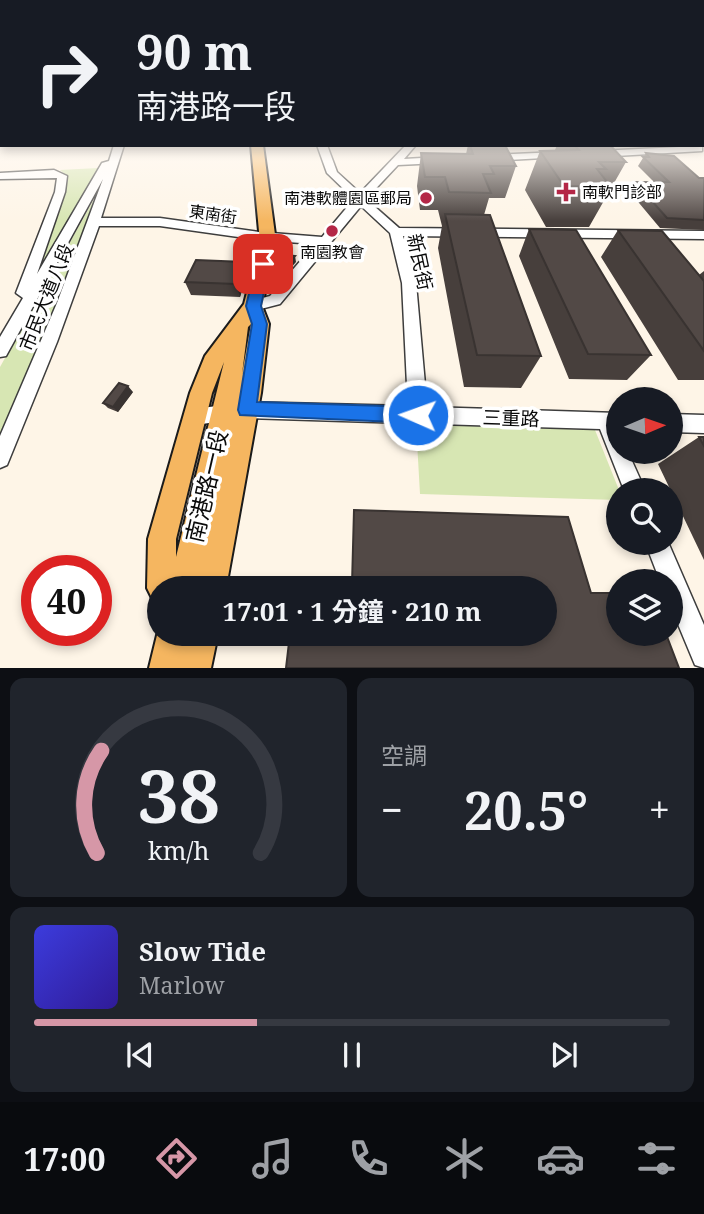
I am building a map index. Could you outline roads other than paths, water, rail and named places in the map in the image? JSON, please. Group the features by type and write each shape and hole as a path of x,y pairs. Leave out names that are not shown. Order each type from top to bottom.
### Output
{"main road":[{"name":"南港路一段","path":"213,576 235,411 240,324 253,306 269,236 259,159"},
{"name":"南港路一段","path":"187,576 260,324 253,306"},
{"path":"162,576 162,538 194,417 212,362 240,324"},
{"path":"162,646 163,668"},
{"path":"163,668 169,646"},
{"path":"195,668 200,646"}],"street":[{"name":"市民大道八段","path":"0,351 10,328 111,159"},
{"name":"市民大道八段","path":"0,458 68,298 115,159"},
{"name":"新民街","path":"327,159 332,173 396,232 409,282 418,415"},
{"path":"253,306 275,300 360,199 398,159"},
{"path":"396,162 448,160"},
{"path":"0,176 54,173 63,179 10,328"},
{"path":"88,199 99,196 104,198"},
{"name":"東南街","path":"96,222 160,222 324,241"},
{"path":"396,232 704,236"},
{"name":"三重路","path":"194,417 235,411 606,421"},
{"path":"683,423 704,424"},
{"path":"661,555 704,656"}],"place":[{"name":"南軟門診部","path":"566,192"},
{"name":"南港軟體園區郵局","path":"426,198"},
{"name":"南園教會","path":"332,231"}]}
